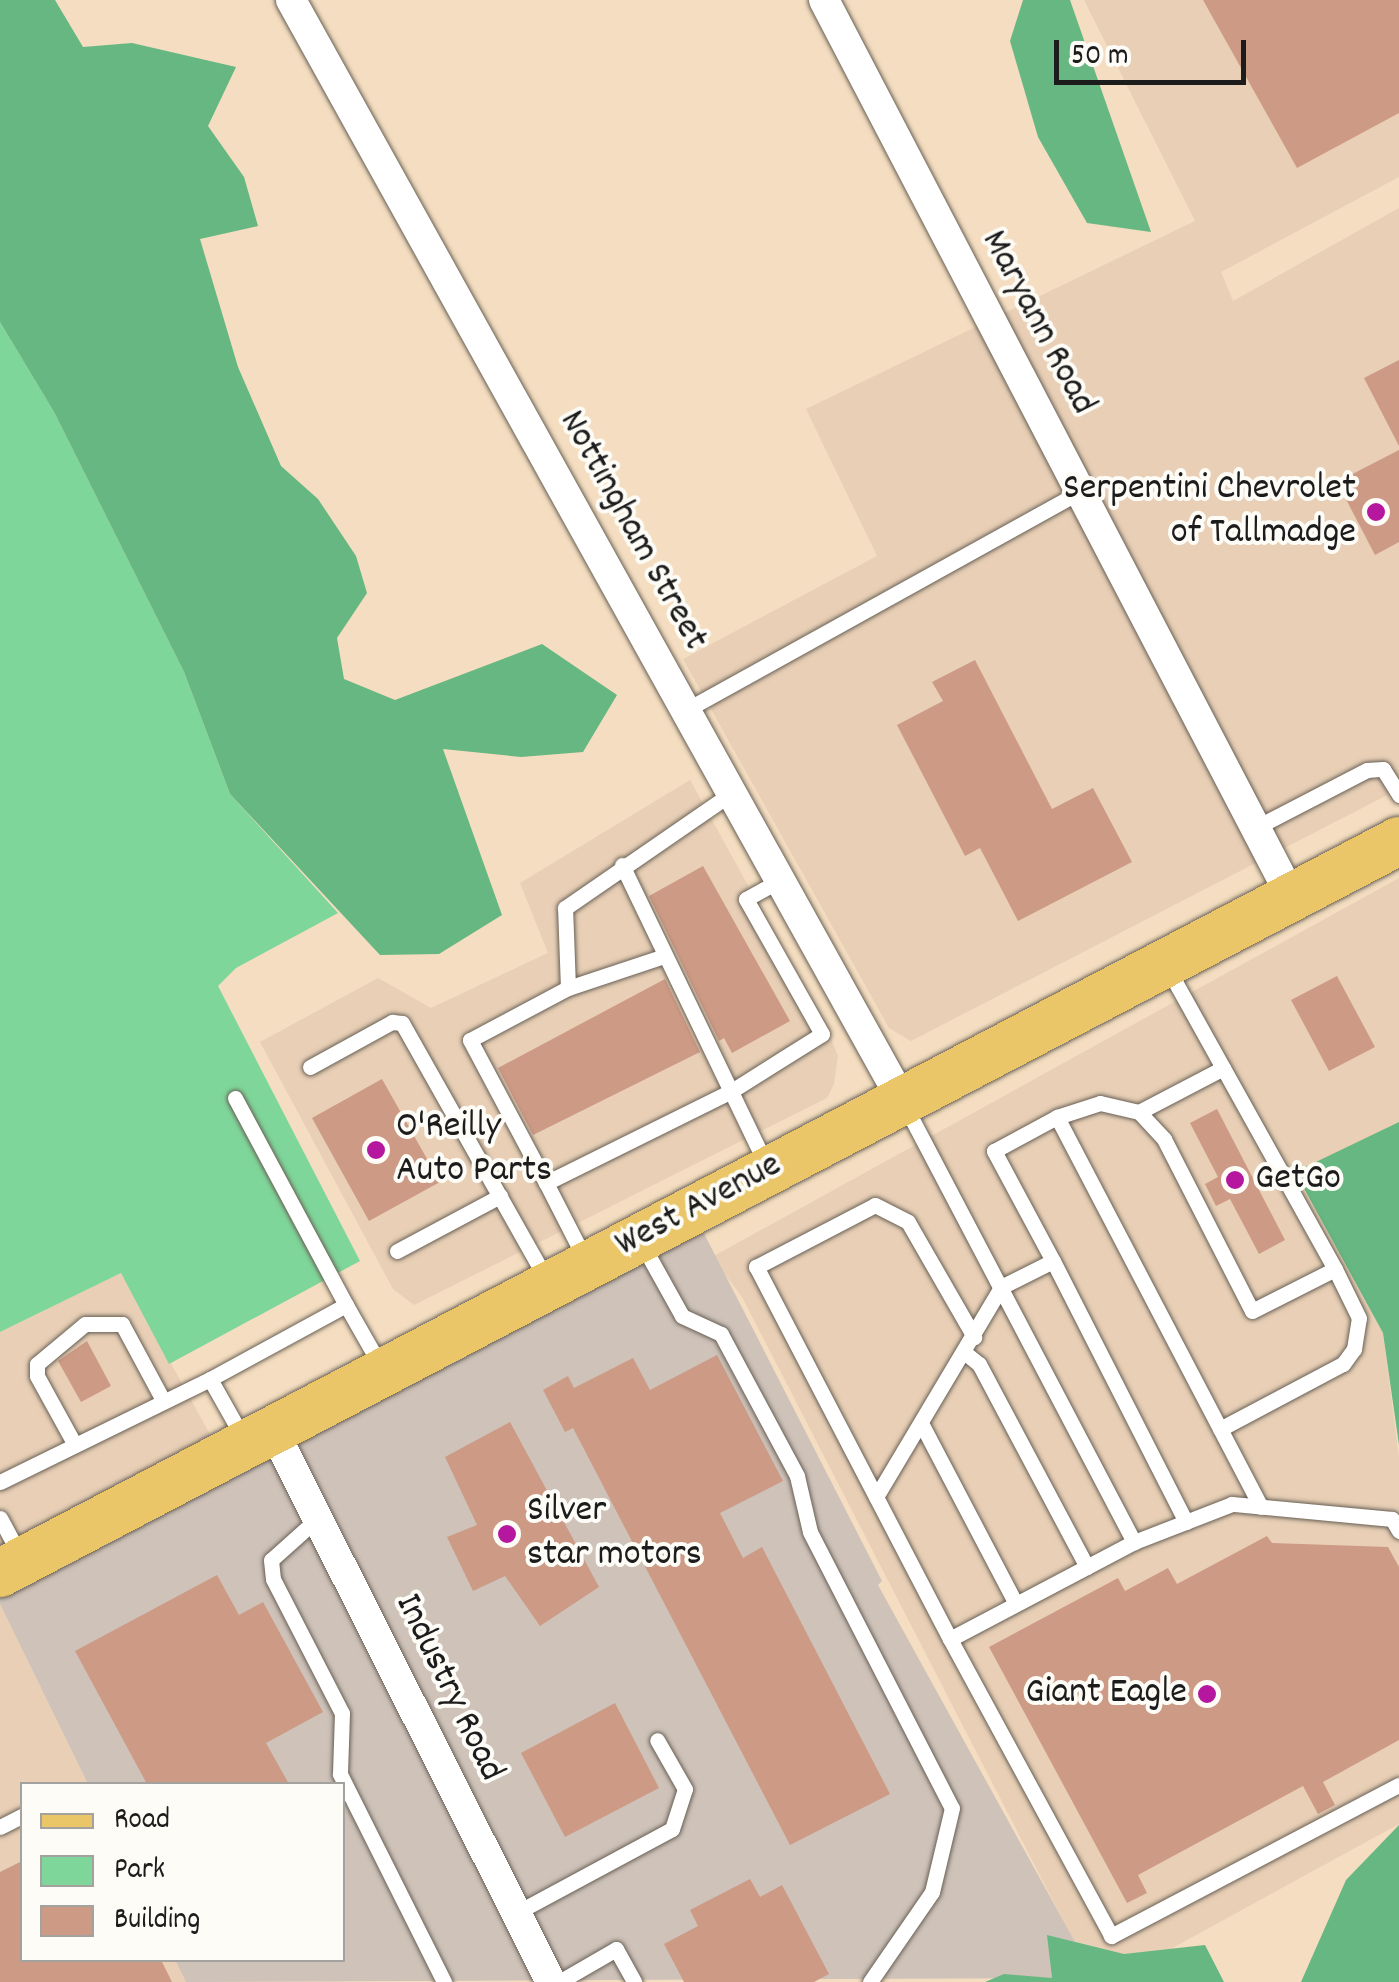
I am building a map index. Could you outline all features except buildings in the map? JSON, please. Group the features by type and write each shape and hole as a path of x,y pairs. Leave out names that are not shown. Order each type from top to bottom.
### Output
{"main road":[{"name":"West Avenue","path":"12,1567 1399,841"}],"street":[{"name":"Nottingham Street","path":"292,0 902,1100"},
{"name":"Maryann Road","path":"824,0 1291,896"},
{"name":"Industry Road","path":"260,1437 318,1518 516,1913 555,1982"}],"lane":[{"path":"686,710 1080,492"},
{"path":"1256,828 1367,770 1383,769 1399,795"},
{"path":"568,988 564,908 732,793"},
{"path":"622,866 733,1090 768,1170"},
{"path":"546,1183 733,1090 822,1034 746,900 780,880"},
{"path":"569,1275 546,1183 470,1040 568,988 664,956"},
{"path":"1165,962 1359,1318 1354,1349 1342,1364 1220,1430"},
{"path":"310,1067 392,1022 402,1023 500,1196 569,1275"},
{"path":"1139,1112 1224,1068"},
{"path":"235,1098 384,1371"},
{"path":"902,1100 1134,1542"},
{"path":"1186,1522 994,1151 1057,1117 1100,1103 1139,1112 1164,1139 1252,1311 1335,1269"},
{"path":"1057,1117 1261,1506"},
{"path":"397,1251 500,1196"},
{"path":"974,1337 908,1222 875,1205 756,1267 1111,1936 1399,1785"},
{"path":"638,1238 682,1316 722,1334 797,1476 810,1532 952,1808 932,1892 870,1982"},
{"path":"876,1497 1001,1287 1052,1261"},
{"path":"0,1482 210,1379 346,1305"},
{"path":"75,1444 37,1376 37,1364 85,1324 122,1324 163,1400"},
{"path":"964,1352 979,1364 1086,1566"},
{"path":"210,1379 260,1437"},
{"path":"921,1423 1016,1604"},
{"path":"950,1638 1134,1542 1232,1504 1392,1519 1399,1532"},
{"path":"0,1518 12,1567"},
{"path":"318,1518 272,1560 274,1579 342,1713 340,1774 344,1782"},
{"path":"516,1913 672,1829 685,1789 657,1740"},
{"path":"345,1784 444,1982"},
{"path":"555,1982 616,1949 634,1982"}],"shaded area":[{"path":"1084,0 1399,0 1399,177 1221,272 1233,301 1399,208 1399,789 911,1041 889,1028 683,659 877,556 806,409 1195,221"},
{"path":"690,780 828,1031 838,1056 834,1084 827,1098 414,1305 393,1289 260,1042 378,978 431,1008 548,953 520,883"},
{"path":"1399,878 1399,1122 1295,1173 1383,1333 1399,1458 1399,1824 1156,1957 1083,1959 742,1297 712,1257"},
{"path":"692,1210 882,1581 878,1585 1075,1942 1048,1936 1052,1978 186,1982 176,1962 345,1962 345,1782 87,1782 0,1604 0,1573"},
{"path":"121,1273 222,1456 0,1573 0,1332"},
{"path":"0,1604 87,1782 20,1782 20,1962 176,1962 186,1982 0,1982"}],"green space":[{"path":"0,0 55,0 83,47 132,43 236,67 208,126 244,177 258,226 200,239 238,367 281,466 318,499 356,556 367,593 337,638 344,679 395,700 542,644 617,695 583,752 521,757 443,749 502,915 439,954 380,955 230,794 184,672 54,412 0,322"},
{"path":"1023,0 1070,0 1151,232 1087,223 1038,137 1010,41"},
{"path":"0,322 54,412 184,672 230,794 338,913 236,968 218,986 360,1261 169,1364 121,1273 0,1332"},
{"path":"1399,1122 1399,1445 1383,1333 1295,1172"},
{"path":"1399,1825 1399,1982 1301,1982 1346,1880"},
{"path":"1047,1935 1124,1954 1205,1945 1224,1982 985,1982 1004,1974 1052,1978"}],"place":[{"name":"Serpentini Chevrolet of Tallmadge","path":"1376,512"},
{"name":"O'Reilly Auto Parts","path":"376,1150"},
{"name":"GetGo","path":"1235,1180"},
{"name":"Silver star motors","path":"507,1534"},
{"name":"Giant Eagle","path":"1207,1694"}]}
